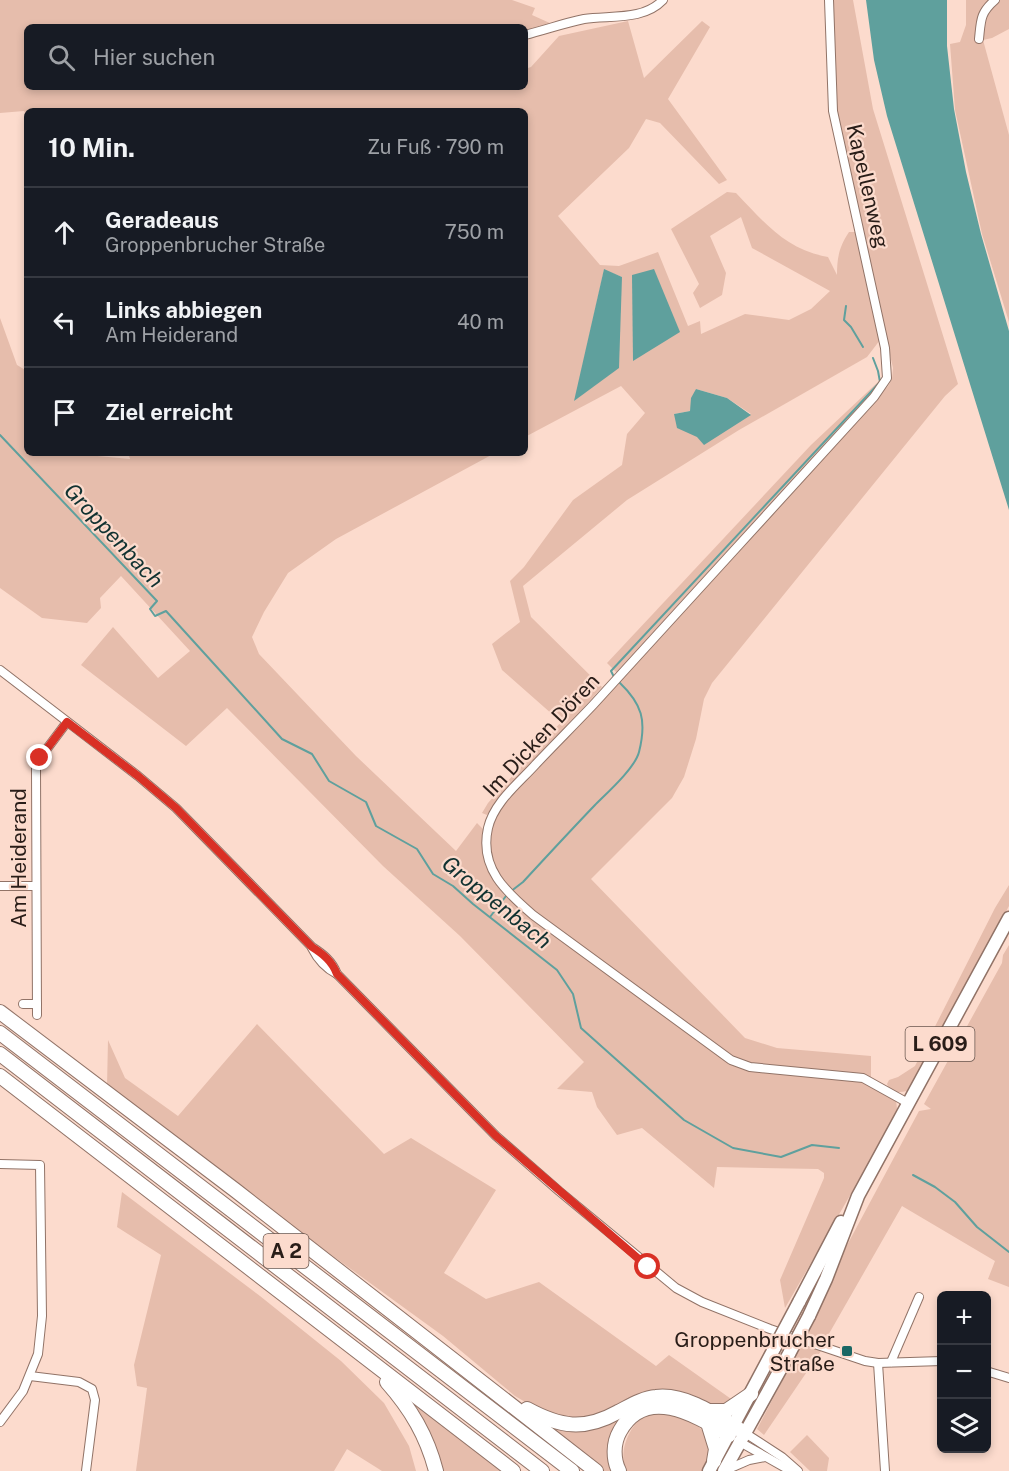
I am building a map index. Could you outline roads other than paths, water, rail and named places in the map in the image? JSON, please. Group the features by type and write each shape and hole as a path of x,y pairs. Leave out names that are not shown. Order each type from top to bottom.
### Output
{"highway":[{"path":"0,1012 235,1190 596,1471"},
{"name":"A 2","path":"0,1033 572,1471"},
{"name":"A 2","path":"0,1054 542,1471"},
{"path":"0,1076 513,1471"},
{"path":"361,1354 397,1393 417,1421 432,1454 436,1471"},
{"path":"491,1390 542,1417 567,1425 596,1422 632,1404 657,1396 680,1399 737,1434"},
{"path":"619,1471 615,1457 616,1439 627,1421 637,1413 647,1408 668,1406 707,1417 726,1411 751,1394"},
{"path":"707,1417 716,1449 718,1469"}],"main road":[{"name":"L 609","path":"718,1469 809,1316 858,1196 1009,918"},
{"name":"L 609","path":"737,1434 751,1394 847,1210 858,1196"}],"street":[{"path":"528,34 585,19 645,12 663,0"},
{"name":"Kapellenweg","path":"830,0 832,111 885,348 887,378"},
{"path":"979,39 980,22 984,10 995,0"},
{"name":"Im Dicken Dören","path":"887,378 883,387 866,406 592,706 507,795 493,813 487,830 487,850 492,872 508,894 533,915 730,1059 750,1067 863,1078 908,1103"},
{"path":"0,670 176,808 312,947 317,958 337,974 496,1136 676,1288 702,1302 845,1356 878,1363 937,1361"},
{"name":"Am Heiderand","path":"37,1015 36,768 40,758 67,722"},
{"path":"0,886 36,886"},
{"path":"23,1004 37,1004"},
{"path":"0,1164 40,1165 42,1316 38,1354 30,1376 23,1391 0,1422"},
{"path":"891,1362 919,1298"},
{"path":"878,1363 885,1471"},
{"path":"991,1372 1009,1378"},
{"path":"30,1376 79,1382 92,1389 95,1400 86,1471"},
{"path":"737,1434 766,1457 791,1471"},
{"path":"737,1434 782,1457 798,1471"},
{"path":"718,1469 766,1457"}],"water":[{"path":"866,0 947,0 947,46 954,109 981,234 1009,331 1009,510 887,116 874,60"},
{"path":"604,269 622,277 619,368 574,401"},
{"path":"654,269 680,332 633,361 632,275"},
{"path":"696,389 727,398 751,415 704,445 697,437 677,428 674,414 690,411 691,398"}],"waterway":[{"path":"846,306 844,320 863,347"},
{"path":"614,677 611,671 880,382 873,358"},
{"name":"Groppenbach","path":"0,435 157,601 150,609 155,616 166,611 282,739 312,754 329,781 366,802 376,826 417,849 433,874 453,886 557,970 573,994 581,1028 684,1120 733,1148 781,1157 812,1145 839,1148"},
{"path":"510,892 523,882 620,780 636,758 641,741 641,713 638,705 619,682"},
{"path":"490,917 506,896"},
{"name":"Groppenbach","path":"913,1175 935,1187 955,1202 977,1227 1009,1252"}],"place":[{"name":"Groppenbrucher Straße","path":"847,1351"}]}
